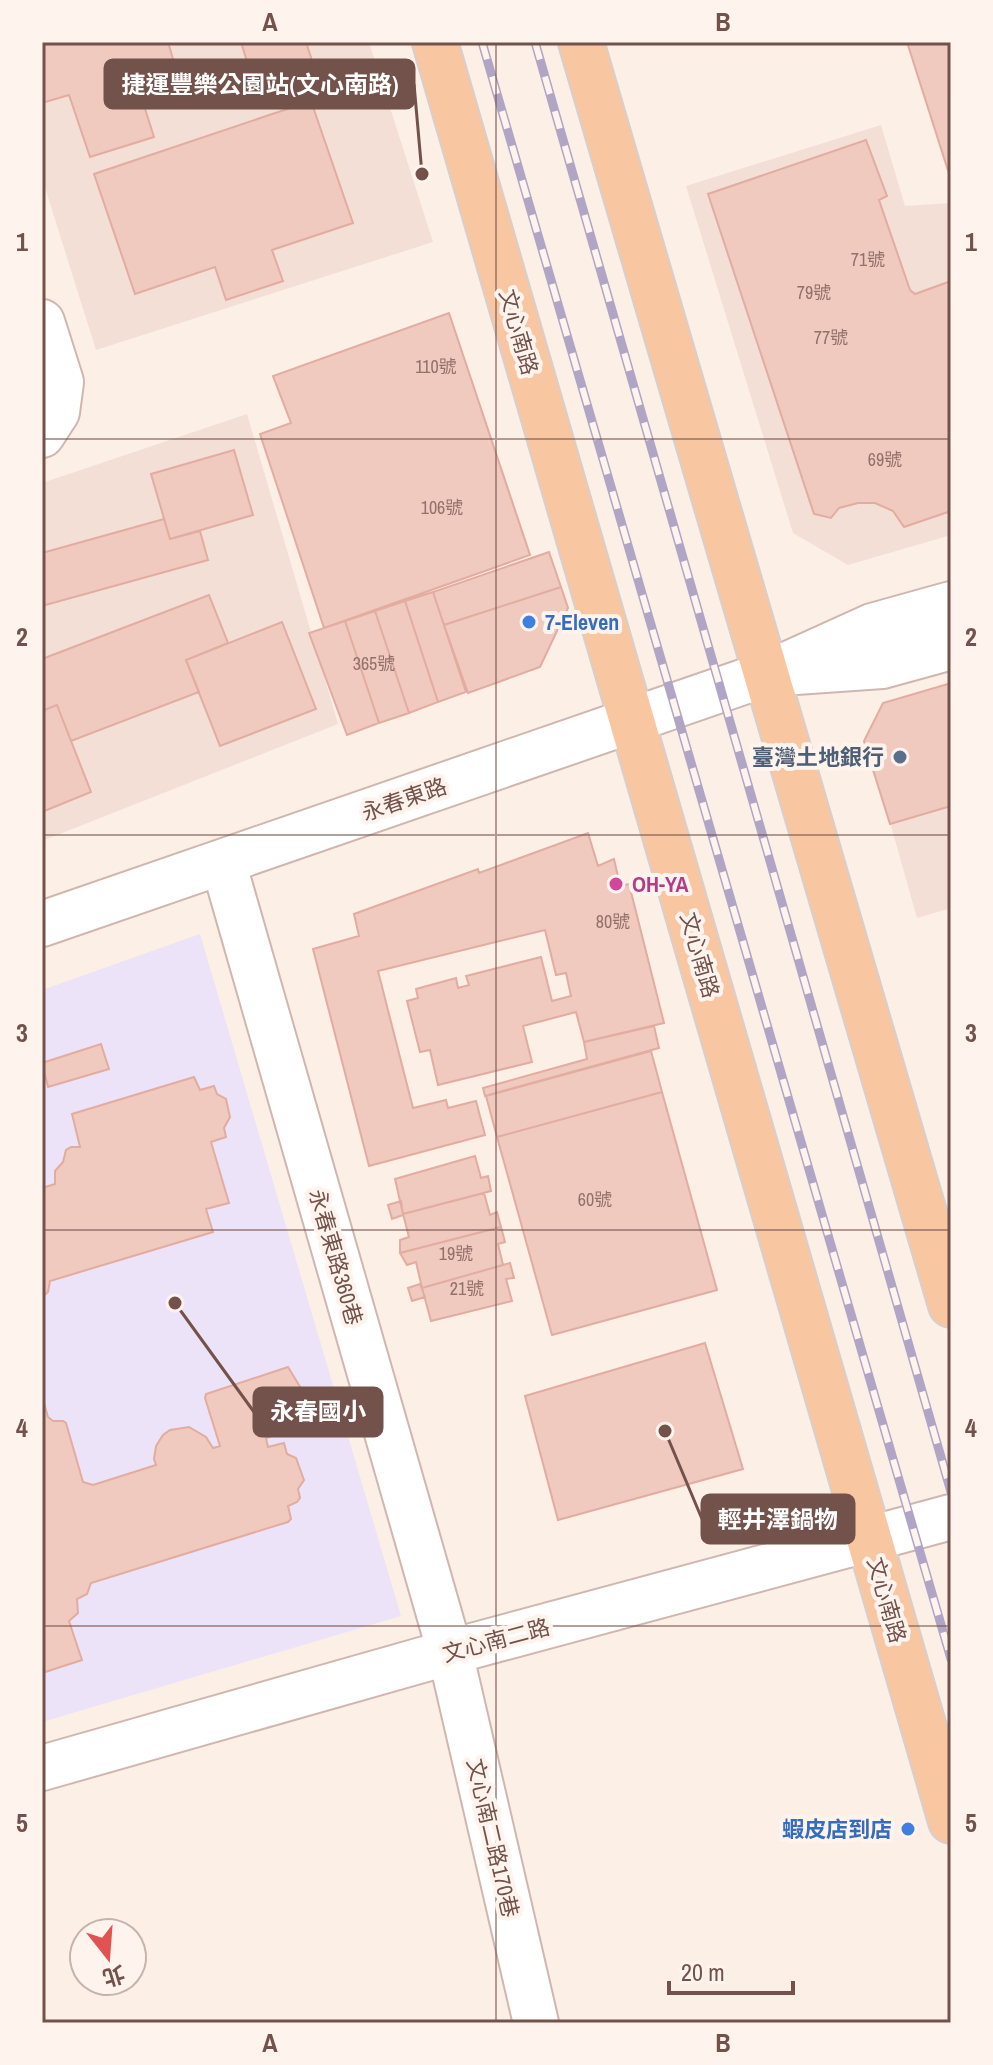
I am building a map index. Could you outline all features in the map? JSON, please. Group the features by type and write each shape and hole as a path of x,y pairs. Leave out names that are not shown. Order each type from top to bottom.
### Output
{"main road":[{"name":"文心南路","path":"435,42 951,1821"},
{"path":"581,42 951,1305"}],"street":[{"path":"42,322 61,382 57,412 42,435"},
{"name":"永春東路","path":"42,924 766,674 872,626 951,604"},
{"name":"永春東路","path":"766,674 882,666 951,647"},
{"name":"永春東路360巷","path":"223,862 450,1652"},
{"name":"文心南二路","path":"42,1768 450,1652 951,1517"},
{"name":"文心南二路170巷","path":"450,1652 536,2023"}],"shaded area":[{"path":"42,42 369,42 433,242 96,350 42,178"},
{"path":"881,125 905,206 951,203 951,535 848,565 793,533 686,186"},
{"path":"247,414 338,724 42,841 42,483"},
{"path":"951,732 951,908 917,918 871,755"},
{"path":"200,934 401,1616 42,1722 42,990"}],"building":[{"path":"42,42 168,42 173,59 133,71 154,137 90,157 69,95 42,103"},
{"path":"241,42 306,42 317,76 257,94"},
{"path":"907,42 951,42 951,180"},
{"path":"311,101 353,223 272,250 283,281 226,300 215,267 135,294 94,174"},
{"path":"866,140 887,196 879,200 910,290 915,294 951,281 951,511 904,527 893,511 875,503 839,508 831,518 814,514 708,194"},
{"path":"449,313 530,555 324,628 260,434 291,423 273,376"},
{"path":"234,450 253,515 170,539 151,474"},
{"path":"164,519 170,539 200,531 208,560 42,606 42,553"},
{"path":"549,552 561,587 444,625 433,592"},
{"path":"561,587 568,608 540,667 468,693 444,625"},
{"path":"433,592 466,692 438,702 405,601"},
{"path":"209,595 228,643 186,660 199,692 71,741 57,705 42,711 42,659"},
{"path":"405,601 438,702 409,713 375,611"},
{"path":"375,611 409,713 379,723 345,621"},
{"path":"345,621 379,723 347,735 309,633"},
{"path":"282,622 316,709 220,746 186,660"},
{"path":"951,683 951,806 890,824 864,741 883,703"},
{"path":"57,705 91,792 42,812 42,711"},
{"path":"588,833 598,866 614,859 620,886 629,884 664,1023 584,1042 576,1012 523,1026 532,1062 438,1085 430,1050 420,1052 407,1001 418,998 416,989 456,978 458,988 469,985 466,976 541,957 552,1001 571,996 566,973 556,975 545,930 378,971 413,1108 446,1100 448,1108 476,1101 485,1135 369,1166 313,949 359,936 354,914"},
{"path":"654,1026 659,1048 485,1096 483,1088 587,1059 584,1042"},
{"path":"101,1044 109,1069 48,1087 42,1063"},
{"path":"651,1051 662,1092 497,1137 486,1096"},
{"path":"194,1077 200,1090 214,1086 217,1094 226,1099 230,1117 224,1128 226,1137 211,1142 229,1203 206,1209 213,1232 50,1281 48,1292 42,1297 42,1188 55,1184 55,1171 63,1162 66,1150 80,1147 72,1114"},
{"path":"662,1092 717,1290 552,1335 497,1137"},
{"path":"475,1156 481,1178 488,1176 491,1191 403,1214 395,1179"},
{"path":"484,1193 490,1215 497,1212 501,1227 400,1253 400,1240 409,1237 403,1214"},
{"path":"401,1201 403,1215 392,1219 388,1205"},
{"path":"501,1227 505,1242 498,1244 503,1265 422,1288 416,1262 407,1265 400,1253"},
{"path":"510,1263 514,1278 506,1279 512,1301 431,1321 422,1288"},
{"path":"420,1284 425,1297 412,1301 408,1288"},
{"path":"705,1343 743,1469 558,1520 525,1396"},
{"path":"288,1367 302,1390 307,1421 305,1425 266,1438 268,1447 284,1443 287,1454 296,1458 304,1480 298,1489 300,1498 288,1506 291,1519 91,1583 87,1594 77,1599 78,1613 69,1621 82,1660 42,1673 42,1396 48,1417 66,1423 83,1482 93,1485 156,1465 156,1446 170,1430 189,1427 206,1437 213,1448 220,1446 206,1394"}],"railway":[{"path":"482,42 951,1659"},
{"path":"535,42 951,1492"}],"place":[{"name":"捷運豐樂公園站(文心南路)","path":"422,174"},
{"name":"7-Eleven","path":"529,622"},
{"name":"臺灣土地銀行","path":"900,757"},
{"name":"OH-YA","path":"616,884"},
{"name":"永春國小","path":"175,1303"},
{"name":"輕井澤鍋物","path":"665,1431"},
{"name":"蝦皮店到店","path":"908,1829"}]}
